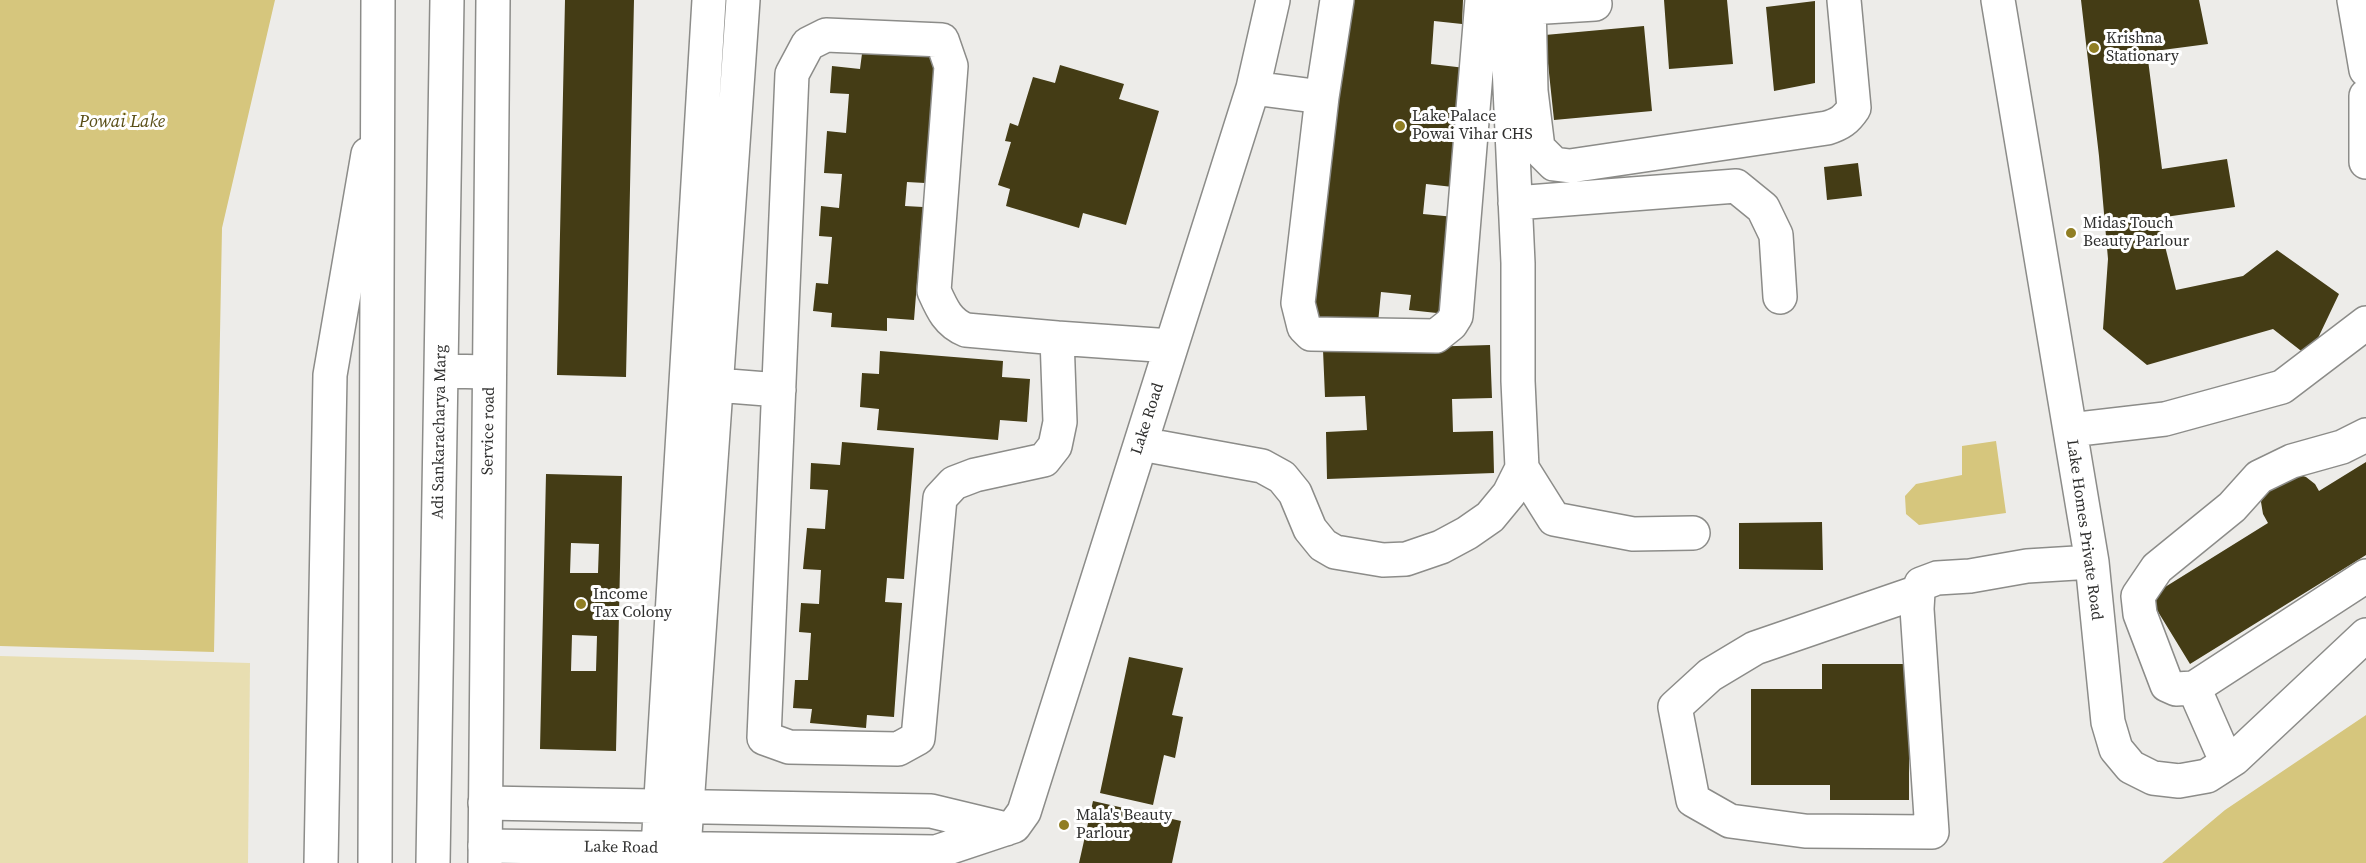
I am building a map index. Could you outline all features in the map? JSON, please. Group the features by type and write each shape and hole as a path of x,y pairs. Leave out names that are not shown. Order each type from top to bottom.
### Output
{"street":[{"path":"375,863 378,0"},
{"name":"Adi Sankaracharya Marg","path":"433,863 447,0"},
{"name":"Service road","path":"485,855 493,0"},
{"path":"671,849 695,474 709,0"},
{"path":"695,474 716,385 742,0"},
{"name":"Lake Road","path":"485,855 671,849 936,852 1014,826 1024,812 1253,88 1273,0"},
{"path":"1337,0 1322,97 1298,303 1304,327 1311,334 1436,336 1451,324 1456,316 1482,0"},
{"path":"1521,2 1538,148 1554,164 1570,166 1827,129 1840,124 1846,120 1854,108 1844,0"},
{"name":"Lake Homes Private Road","path":"1998,0 2092,562 2108,722 2116,749 2131,767 2153,778 2179,781 2207,776 2235,758 2366,635"},
{"path":"2354,0 2366,70"},
{"path":"1521,2 1595,4"},
{"path":"1140,444 1262,466 1281,477 1300,501 1310,529 1323,545 1335,552 1383,560 1406,559 1441,547 1490,517 1509,494 1522,468 1515,203 1521,2"},
{"path":"1057,338 1060,422 1055,446 1044,460 975,475 954,483 940,498 929,591 918,738 898,749 789,747 764,738 792,74 808,44 826,35 942,40 948,51 951,66 933,291 943,312 954,326 966,330 1171,346"},
{"path":"1253,88 1322,97"},
{"path":"2366,96 2366,162"},
{"path":"321,863 330,375 378,98"},
{"path":"1515,203 1736,186 1763,208 1776,235 1780,297"},
{"path":"2070,430 2165,419 2282,387 2366,322"},
{"path":"441,371 489,372"},
{"path":"716,385 779,390"},
{"path":"2366,435 2342,447 2292,461 2259,477 2232,507 2157,568 2145,582 2138,596 2140,614 2167,685 2176,689 2194,688 2366,576"},
{"path":"1522,468 1554,519 1633,534 1694,533"},
{"path":"1918,592 1755,648 1710,675 1675,707 1693,800 1730,821 1805,831 1932,832 1917,609 1921,584 1938,578 2027,566 2092,562"},
{"path":"2194,688 2227,763"},
{"path":"485,804 931,812 1006,829"}],"shaded area":[{"path":"0,656 250,663 248,863 0,863"}],"water":[{"name":"Powai Lake","path":"0,0 275,0 222,228 214,652 0,646"},
{"path":"1996,441 2006,513 1919,525 1906,514 1905,496 1916,484 1962,475 1962,446"},
{"path":"2366,715 2366,863 2162,863 2225,810"}],"building":[{"path":"565,0 634,0 626,377 557,375"},
{"name":"Lake Palace Powai Vihar CHS","path":"1348,0 1463,0 1462,24 1434,21 1431,64 1474,69 1462,188 1426,184 1423,214 1455,217 1446,314 1409,310 1411,295 1381,292 1378,323 1309,317"},
{"path":"1664,0 1727,0 1733,64 1669,69"},
{"path":"2081,0 2199,0 2208,44 2147,52 2162,169 2227,159 2235,207 2158,218 2176,290 2243,276 2277,250 2339,294 2309,357 2273,329 2147,365 2103,329 2108,259"},
{"path":"1815,1 1815,83 1774,91 1766,7"},
{"path":"1644,26 1652,111 1554,120 1545,35"},
{"path":"863,46 935,52 925,183 907,182 905,206 923,207 914,320 887,318 887,331 831,327 832,313 813,311 816,283 828,284 832,237 819,236 821,206 839,208 842,174 824,173 827,131 846,133 849,94 830,93 832,66 860,69"},
{"path":"1060,65 1124,84 1119,99 1159,111 1126,225 1083,213 1079,228 1006,206 1010,189 998,185 1011,142 1005,141 1010,123 1018,126 1033,77 1055,83"},
{"path":"1858,163 1862,196 1827,200 1824,167"},
{"path":"1490,345 1492,398 1452,399 1453,432 1493,431 1494,473 1327,479 1326,432 1367,430 1365,396 1325,397 1323,350"},
{"path":"880,351 1003,361 1002,377 1030,379 1027,422 1000,420 998,440 877,430 879,409 860,407 862,373 879,374"},
{"path":"842,442 914,448 904,579 887,578 885,602 902,603 894,717 867,715 866,728 810,723 812,709 793,708 795,680 808,680 811,633 799,632 801,603 819,604 821,570 803,569 807,528 825,529 828,490 810,489 811,463 840,465"},
{"path":"2366,462 2366,555 2190,664 2149,597 2268,523 2263,514 2261,502 2265,491 2294,473 2306,477 2315,484 2319,491"},
{"name":"Income Tax Colony","path":"546,474 622,476 616,751 540,749","holes":["571,543 599,544 598,573 570,573","572,635 597,636 596,671 571,671"]},
{"path":"1822,522 1823,570 1739,569 1739,523"},
{"path":"1129,657 1183,668 1172,715 1183,717 1175,758 1164,755 1153,805 1100,793"},
{"path":"1822,664 1909,664 1909,800 1830,800 1830,785 1751,785 1751,689 1822,689"},
{"path":"1093,801 1181,821 1172,863 1079,863"}],"place":[{"name":"Krishna Stationary","path":"2094,48"},
{"name":"Lake Palace Powai Vihar CHS","path":"1400,126"},
{"name":"Midas Touch Beauty Parlour","path":"2071,233"},
{"name":"Income Tax Colony","path":"581,604"},
{"name":"Mala's Beauty Parlour","path":"1064,825"}]}
